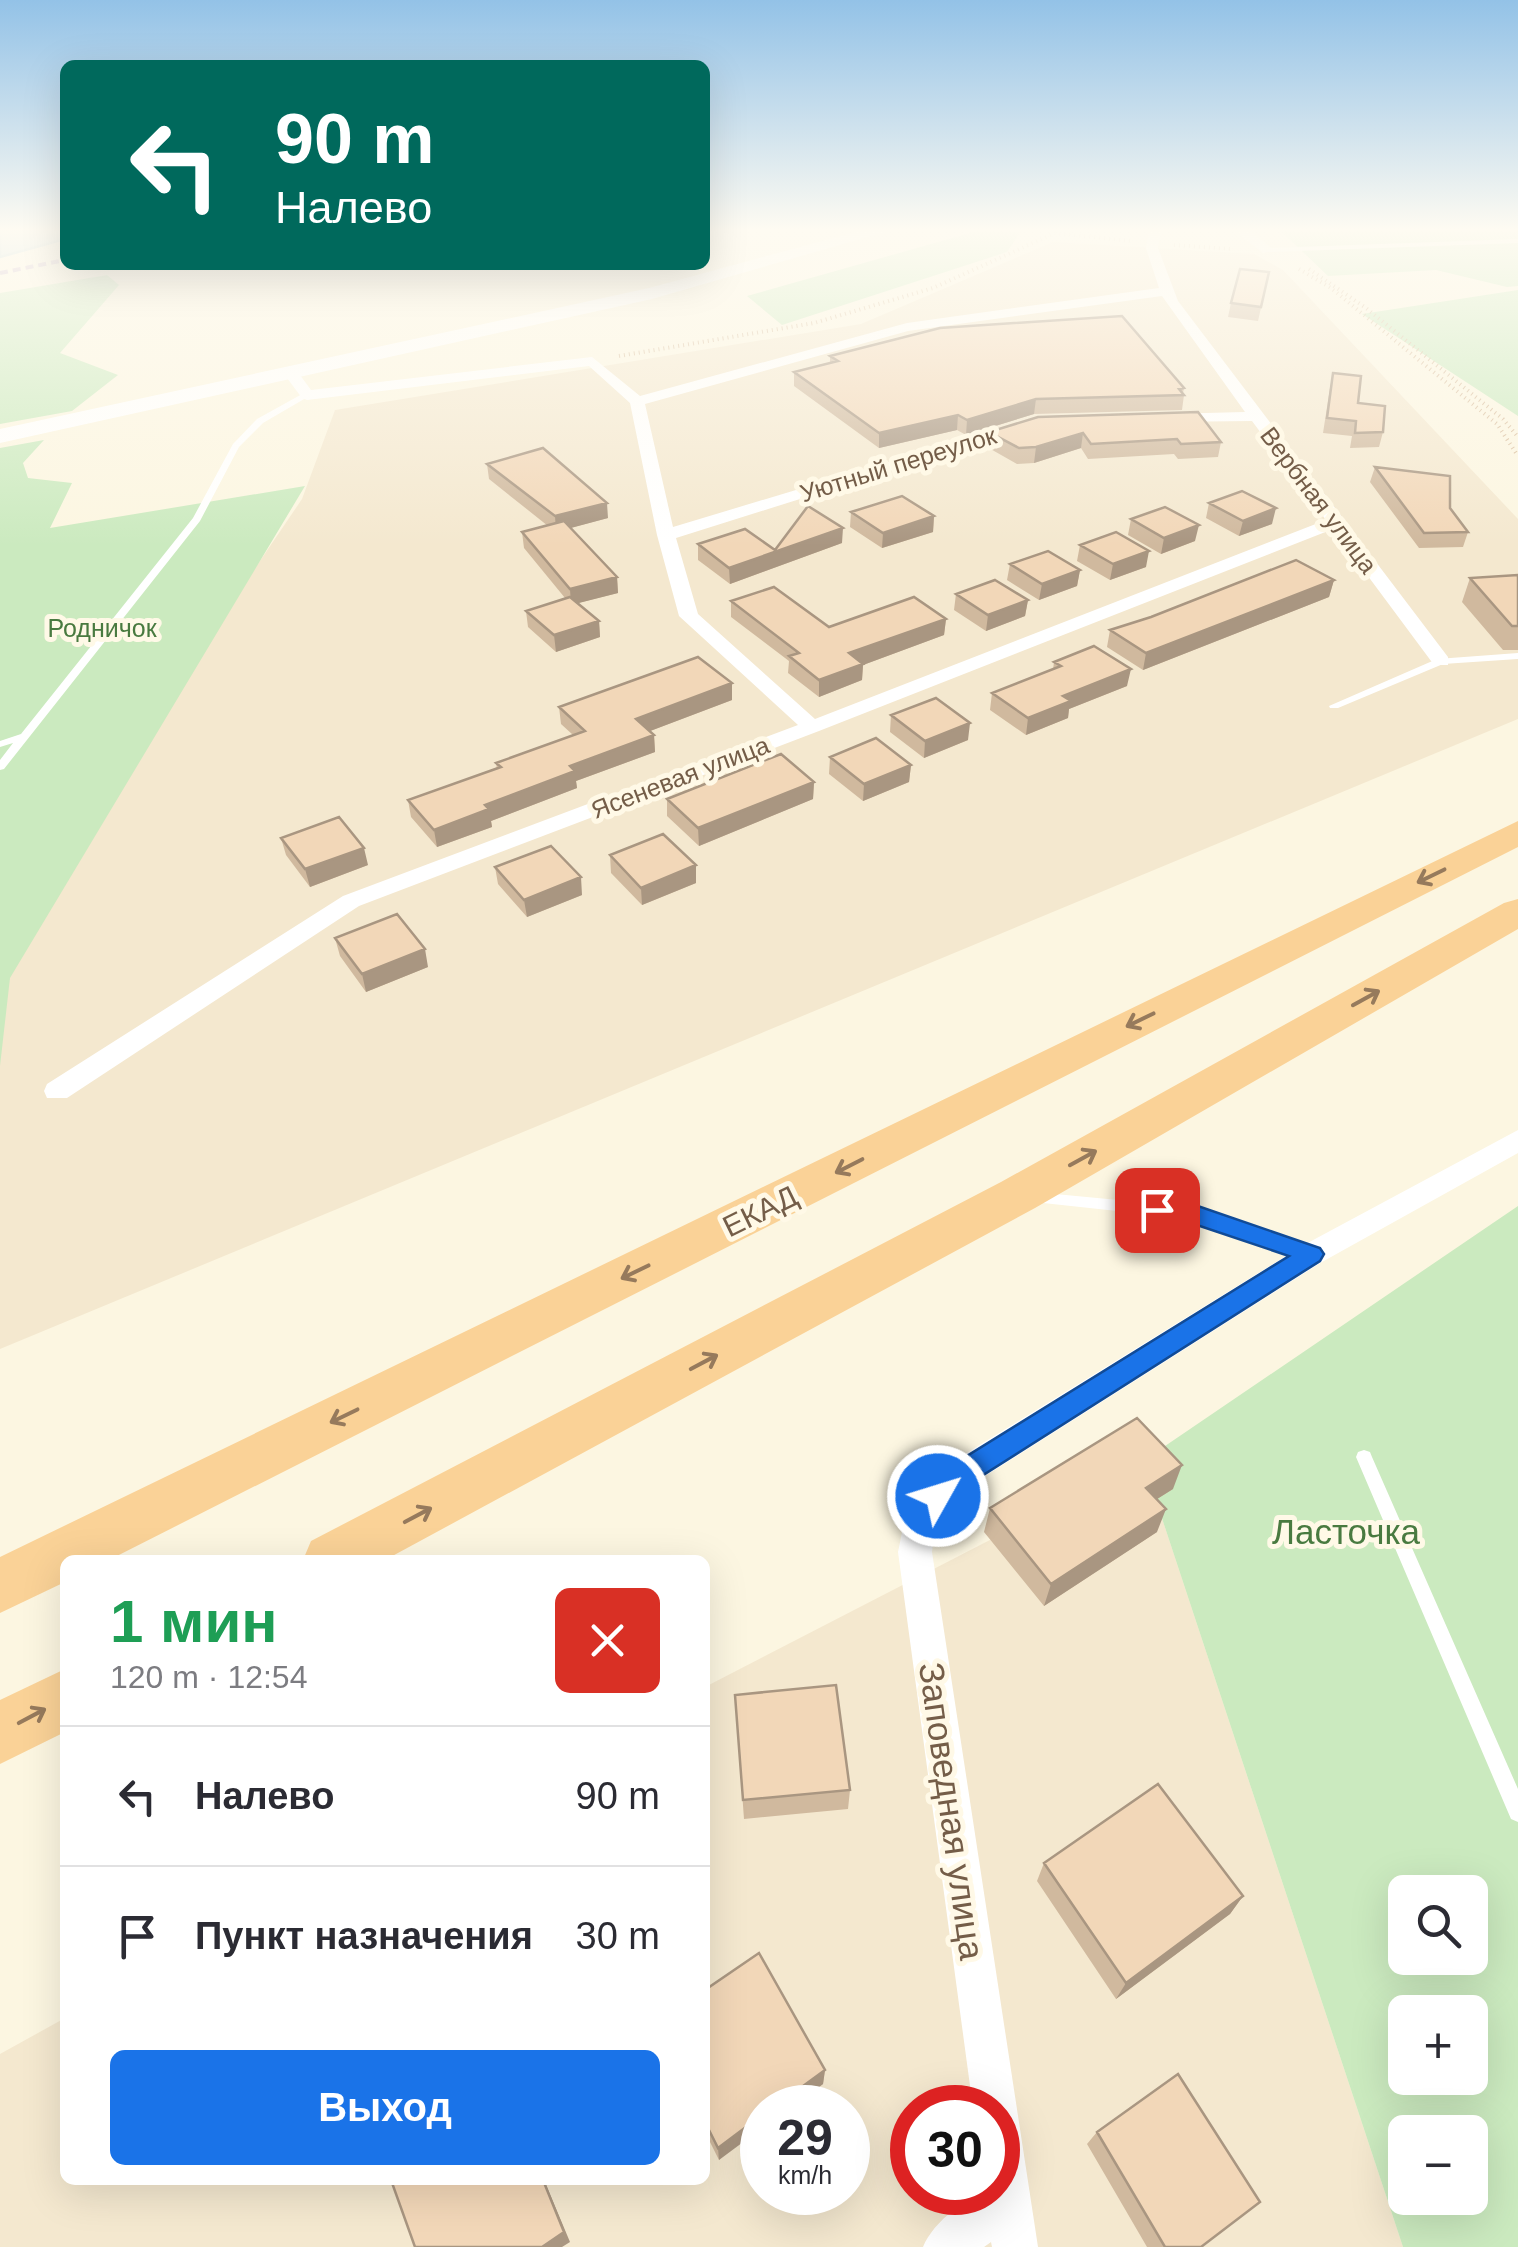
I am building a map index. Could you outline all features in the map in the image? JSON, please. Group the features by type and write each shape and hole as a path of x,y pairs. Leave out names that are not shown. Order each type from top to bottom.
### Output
{"highway":[{"name":"ЕКАД","path":"62,1555 1518,832"},
{"path":"340,1555 1018,1195 1518,912"},
{"name":"ЕКАД","path":"0,1586 60,1556"},
{"path":"0,1733 60,1702"}],"main road":[{"path":"0,436 459,336"}],"street":[{"path":"637,402 875,336"},
{"name":"Вербная улица","path":"1197,336 1441,661"},
{"path":"292,374 308,395 592,361 637,402 666,535 689,616 812,727"},
{"path":"1144,419 1255,416"},
{"name":"Уютный переулок","path":"666,535 1034,423"},
{"name":"Ясеневая улица","path":"56,1092 351,902 1335,522"},
{"path":"1312,1254 1518,1140"},
{"name":"Заповедная улица","path":"993,2085 915,1552 920,1514 956,1477 1312,1254"},
{"path":"946,2247 989,2215"},
{"path":"1011,2215 1015,2247"}],"lane":[{"path":"0,768 198,519 236,446 260,422 308,395"},
{"path":"1334,706 1441,661 1518,656"},
{"path":"0,744 25,736"},
{"path":"1018,1195 1192,1214 1312,1254"},
{"path":"1364,1456 1518,1812"}],"path":[{"path":"592,361 739,336"},
{"path":"1389,336 1497,424 1518,456"},
{"path":"1401,336 1504,419 1518,437"}],"shaded area":[{"path":"788,336 1345,336 1518,519 1518,719 0,1349 0,1056 8,979 218,623 302,499 335,410"},
{"path":"1143,1461 1388,2202 1388,2215 1392,2215 1403,2247 0,2247 0,2054 60,2021 60,2185 710,2185 710,1684"}],"green space":[{"path":"0,336 75,336 60,353 118,375 72,411 0,424"},
{"path":"1395,336 1518,336 1518,416"},
{"name":"Родничок","path":"44,440 23,463 28,478 72,483 50,528 305,486 10,978 0,1066 0,448"},
{"name":"Ласточка","path":"1518,1206 1518,2247 1403,2247 1392,2215 1488,2215 1488,2115 1388,2115 1388,2202 1143,1461"}],"building":[{"path":"909,336 1139,336 1184,388 1179,389 1184,395 1036,399 967,420 958,415 879,433 794,372 838,361 830,356"},
{"path":"1333,373 1361,376 1358,403 1385,406 1383,432 1355,433 1356,421 1327,418"},
{"path":"1198,412 1221,442 1181,444 1177,439 1091,444 1083,433 1019,448 989,432 1038,417"},
{"path":"543,448 607,503 555,516 487,464"},
{"path":"1375,467 1450,476 1450,508 1468,532 1424,533"},
{"path":"1242,491 1276,508 1243,521 1209,503"},
{"path":"902,496 934,516 883,533 851,512"},
{"path":"808,506 843,528 729,568 698,544 745,529 775,550"},
{"path":"1165,507 1199,525 1164,538 1131,519"},
{"path":"564,521 617,577 570,589 522,532"},
{"path":"1116,532 1149,551 1113,564 1080,545"},
{"path":"1048,551 1080,570 1042,584 1010,564"},
{"path":"1296,560 1334,580 1146,653 1110,630 1151,617"},
{"path":"1518,575 1518,626 1512,626 1470,578"},
{"path":"995,580 1028,600 988,615 956,594"},
{"path":"774,587 829,627 914,597 946,619 849,653 863,664 819,680 789,656 799,653 731,601"},
{"path":"570,597 599,621 554,635 526,611"},
{"path":"1094,646 1131,669 1063,696 1071,701 1028,718 992,693 1061,666 1054,662"},
{"path":"698,657 732,683 636,719 654,735 570,766 575,771 485,805 489,809 434,830 408,800 501,767 496,763 585,731 559,707"},
{"path":"936,698 970,723 925,741 891,715"},
{"path":"876,738 911,765 864,784 830,757"},
{"path":"781,754 814,782 698,828 667,799"},
{"path":"339,817 364,848 305,869 281,838"},
{"path":"663,834 696,865 641,888 610,855"},
{"path":"551,846 581,877 524,900 495,867"},
{"path":"397,914 425,949 362,974 335,938"},
{"path":"1137,1418 1182,1465 1146,1488 1166,1509 1051,1584 990,1508"},
{"path":"836,1685 850,1790 743,1800 735,1695"},
{"path":"1158,1784 1243,1896 1126,1983 1044,1863"},
{"path":"759,1953 825,2070 804,2085 740,2085 740,2132 718,2148 710,2132 710,1987"},
{"path":"1178,2074 1260,2202 1201,2247 1165,2247 1097,2132"},
{"path":"393,2185 545,2185 564,2232 542,2247 415,2247"}],"route":[{"path":"938,1496 956,1477 1312,1254 1192,1214 1157,1210"}]}
